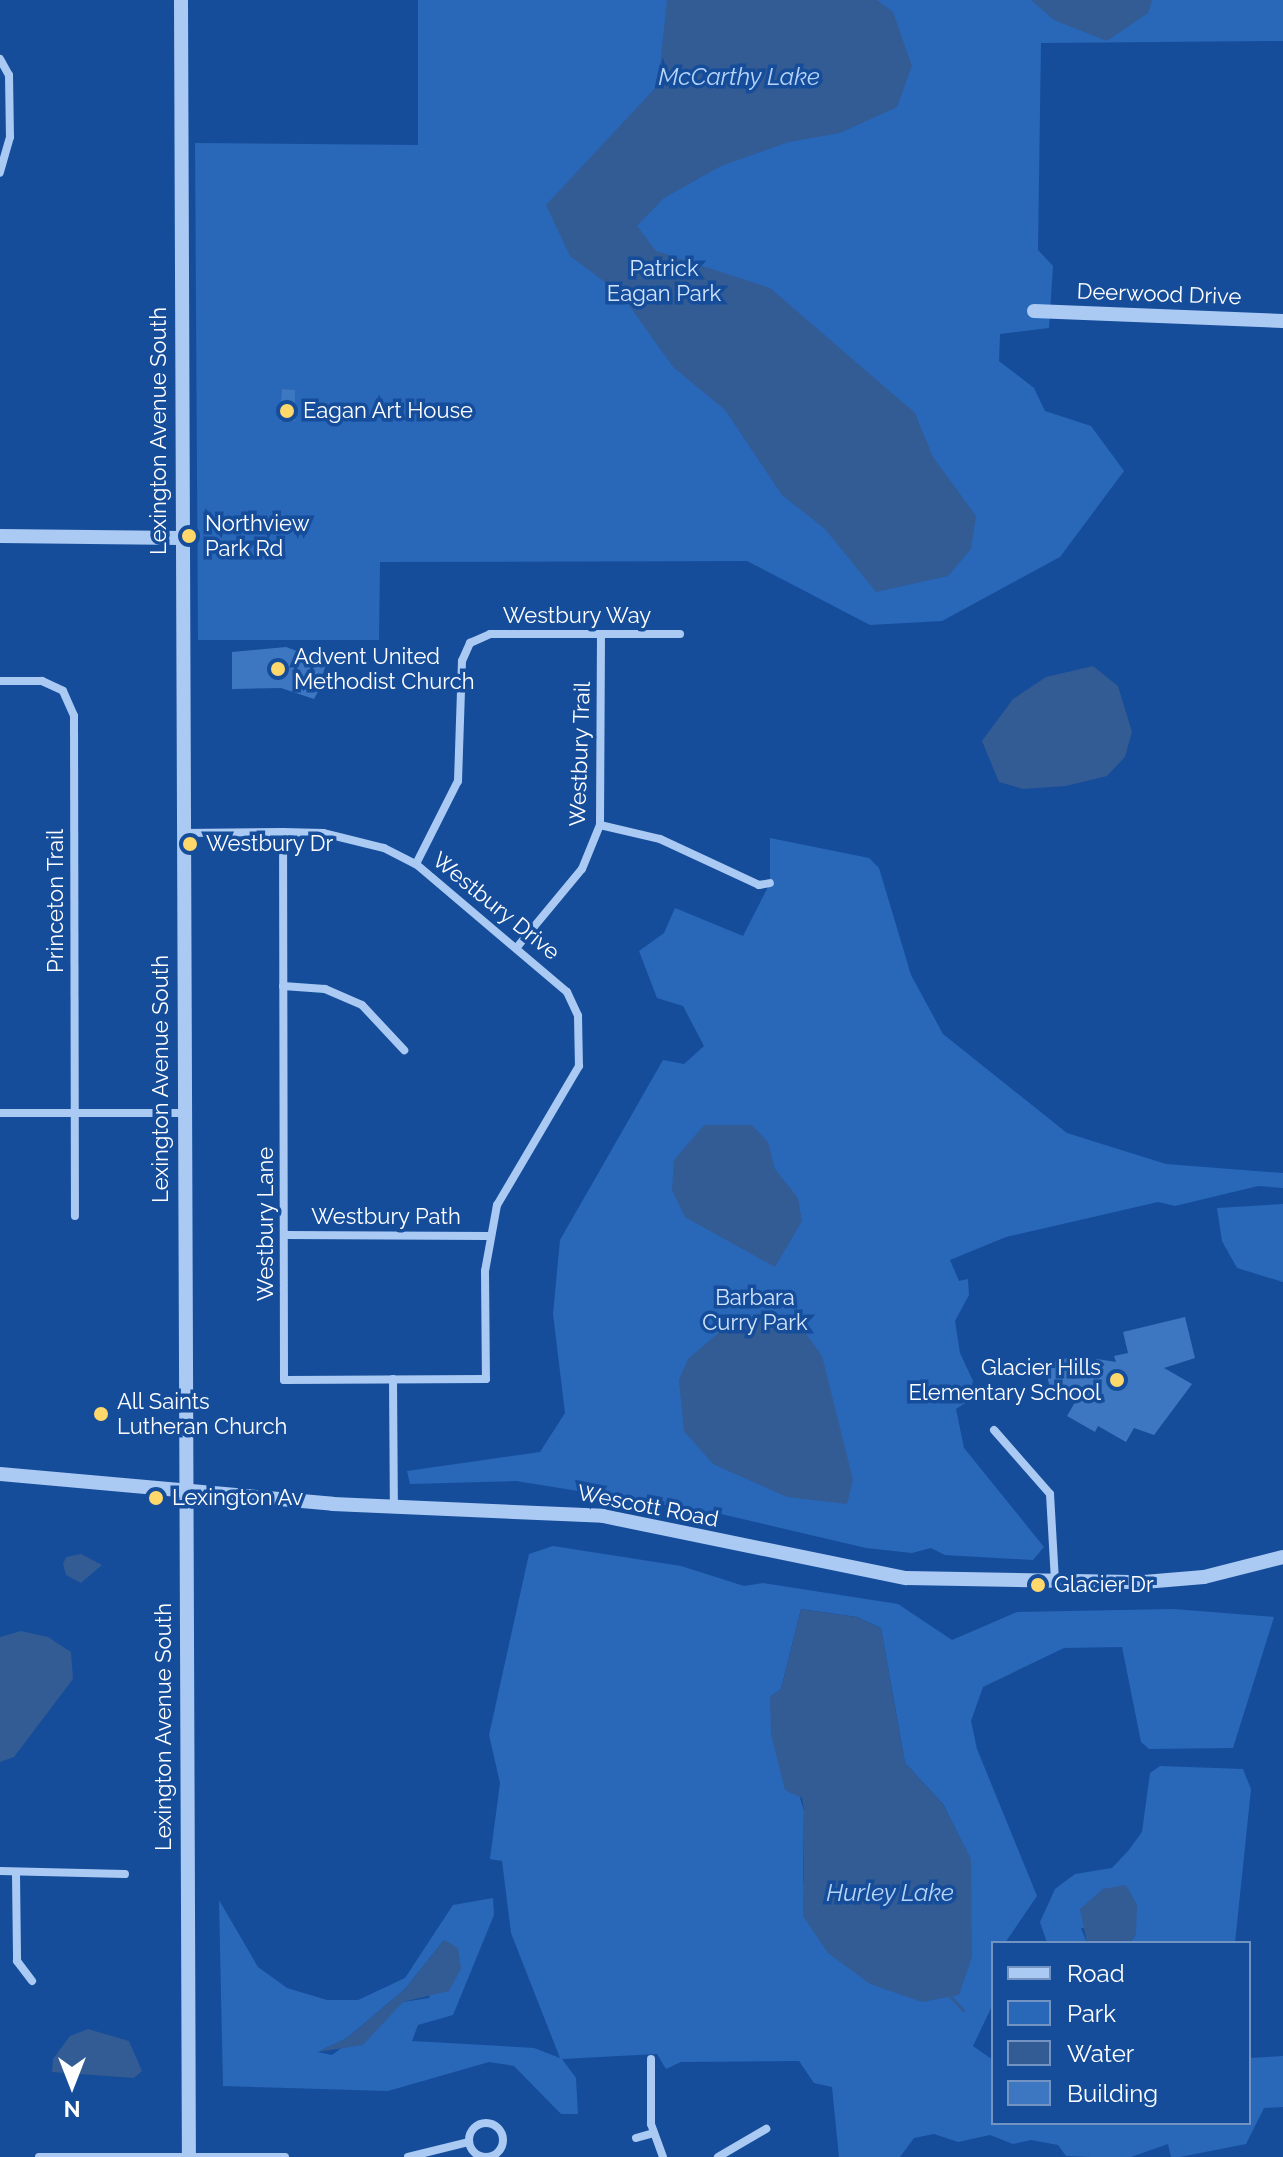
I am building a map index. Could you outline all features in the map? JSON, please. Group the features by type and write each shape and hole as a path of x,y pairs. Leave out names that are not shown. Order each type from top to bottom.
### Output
{"street":[{"name":"Lexington Avenue South","path":"181,0 184,1487 189,2156"},
{"path":"0,59 9,75 10,137 0,173"},
{"name":"Deerwood Drive","path":"1034,311 1283,321"},
{"path":"0,536 181,538"},
{"name":"Westbury Way","path":"416,864 458,781 462,661 470,643 490,634 680,634"},
{"name":"Westbury Trail","path":"518,946 582,869 600,825 601,634"},
{"name":"Princeton Trail","path":"0,681 42,681 63,691 74,716 75,1216"},
{"path":"600,825 660,839 759,885 770,883"},
{"name":"Westbury Drive","path":"182,833 283,832 352,838 416,864 518,946 567,992 582,1042 568,1093 509,1180 489,1236 486,1379 393,1379"},
{"name":"Westbury Lane","path":"283,832 284,1380 393,1379"},
{"path":"283,986 325,989 362,1005 404,1050"},
{"path":"0,1113 183,1113"},
{"name":"Westbury Path","path":"284,1235 489,1236"},
{"path":"393,1379 394,1507"},
{"path":"994,1430 1050,1494 1055,1581"},
{"name":"Wescott Road","path":"0,1474 184,1487 394,1507 603,1516 906,1578 1055,1581 1204,1577 1283,1557"},
{"path":"0,1871 16,1874 125,1874"},
{"path":"16,1874 17,1961 32,1981"},
{"path":"651,2059 653,2133 663,2157"},
{"path":"409,2157 469,2142 480,2123 497,2126 503,2136 499,2151 489,2156 478,2155 469,2142"},
{"path":"718,2157 766,2129"},
{"path":"636,2138 653,2133"},
{"path":"39,2157 285,2157"}],"green space":[{"name":"Patrick Eagan Park","path":"418,0 1283,0 1283,41 1041,43 1038,250 1053,266 1049,328 1000,334 999,361 1034,388 1045,411 1091,426 1124,471 1060,557 942,621 870,625 747,561 380,562 379,640 198,640 195,143 418,145"},
{"name":"Barbara Curry Park","path":"770,838 869,858 879,868 911,975 943,1034 1067,1133 1166,1164 1283,1173 1283,1188 1258,1186 1175,1206 1158,1202 1006,1237 950,1260 959,1281 968,1279 969,1295 955,1321 960,1353 973,1381 967,1402 956,1409 964,1448 1044,1547 1033,1560 945,1555 931,1548 912,1553 866,1548 721,1514 516,1481 410,1484 407,1471 540,1452 565,1413 553,1314 560,1240 663,1060 684,1064 704,1046 683,1006 657,998 639,951 664,933 675,908 743,936 770,883"},
{"path":"1283,1204 1283,1282 1237,1268 1222,1241 1217,1208"},
{"path":"553,1546 681,1566 744,1586 763,1583 898,1604 952,1640 1017,1612 1173,1609 1274,1617 1233,1748 1149,1749 1141,1742 1122,1647 1064,1648 983,1687 971,1721 977,1749 1037,1896 1006,1941 991,1941 991,2008 973,2046 991,2059 991,2125 1251,2125 1251,2058 1283,2056 1283,2107 1264,2108 1246,2144 1180,2157 1171,2157 1168,2144 1131,2157 1066,2156 1058,2145 1031,2140 1013,2144 990,2135 958,2142 934,2134 914,2138 900,2157 839,2157 832,2087 814,2083 799,2061 681,2062 666,2069 657,2054 562,2059 576,2078 578,2114 561,2114 514,2066 489,2062 388,2091 223,2086 219,1900 258,1967 287,1988 327,2000 358,2000 405,1978 453,1905 493,1898 494,1915 453,2015 418,2025 412,2041 534,2048 560,2058 511,1933 502,1861 490,1859 500,1783 489,1735 529,1554","holes":["801,1609 857,1617 881,1628 905,1763 943,1804 971,1860 803,1884 804,1811 770,1697 781,1689","444,1940 429,1998 403,2002 332,2055 318,2052 347,2038 405,1989"]},
{"path":"1160,1766 1243,1769 1251,1789 1235,1941 1131,1941 1136,1934 1081,1928 1086,1941 1046,1941 1040,1922 1055,1889 1075,1874 1112,1868 1142,1832 1150,1773"}],"water":[{"name":"McCarthy Lake","path":"667,0 877,0 893,12 912,66 897,107 840,133 789,142 721,166 664,198 637,226 656,251 770,288 915,413 933,457 976,516 971,549 948,576 876,592 825,529 782,495 725,410 673,367 621,294 570,256 546,205 658,85"},
{"path":"1031,0 1152,0 1148,13 1107,41 1054,20"},
{"path":"1093,666 1118,686 1132,732 1125,757 1107,776 1066,786 1023,789 999,782 982,741 1013,699 1046,677"},
{"path":"704,1125 752,1125 768,1142 775,1169 798,1198 802,1221 775,1267 685,1217 672,1190 674,1160"},
{"path":"763,1312 795,1318 822,1356 853,1480 847,1504 787,1497 713,1464 684,1431 679,1380 688,1359 722,1330"},
{"path":"81,1554 102,1565 81,1583 66,1575 63,1564 66,1557"},
{"name":"Hurley Lake","path":"801,1609 857,1617 881,1628 905,1763 943,1804 971,1859 972,1957 959,1995 922,2002 870,1984 828,1953 803,1916 804,1811 802,1798 785,1790 771,1734 770,1697 781,1689"},
{"path":"21,1631 48,1637 71,1652 73,1679 14,1757 0,1762 0,1637"},
{"path":"1126,1885 1137,1905 1136,1934 1131,1941 1087,1941 1080,1909 1103,1889"},
{"path":"444,1940 458,1948 461,1969 449,1991 403,2002 363,2045 317,2052 347,2038 405,1989"},
{"path":"88,2029 129,2041 142,2071 134,2078 52,2072 53,2059 70,2036"}],"building":[{"name":"Eagan Art House","path":"282,389 295,390 295,421 280,421"},
{"name":"Advent United Methodist Church","path":"286,647 327,662 322,676 326,677 314,699 281,688 232,689 232,652"},
{"name":"Glacier Hills Elementary School","path":"1185,1317 1195,1358 1164,1368 1192,1384 1154,1435 1134,1428 1126,1442 1098,1426 1095,1432 1067,1416 1081,1392 1053,1400 1044,1364 1079,1355 1082,1368 1097,1359 1116,1362 1114,1356 1128,1353 1123,1332"}],"waterway":[{"path":"951,1997 963,2010"}],"place":[{"name":"Eagan Art House","path":"287,411"},
{"name":"Northview Park Rd","path":"189,536"},
{"name":"Advent United Methodist Church","path":"278,669"},
{"name":"Westbury Dr","path":"190,844"},
{"name":"Glacier Hills Elementary School","path":"1117,1380"},
{"name":"All Saints Lutheran Church","path":"101,1414"},
{"name":"Lexington Av","path":"156,1498"},
{"name":"Glacier Dr","path":"1038,1585"}]}
